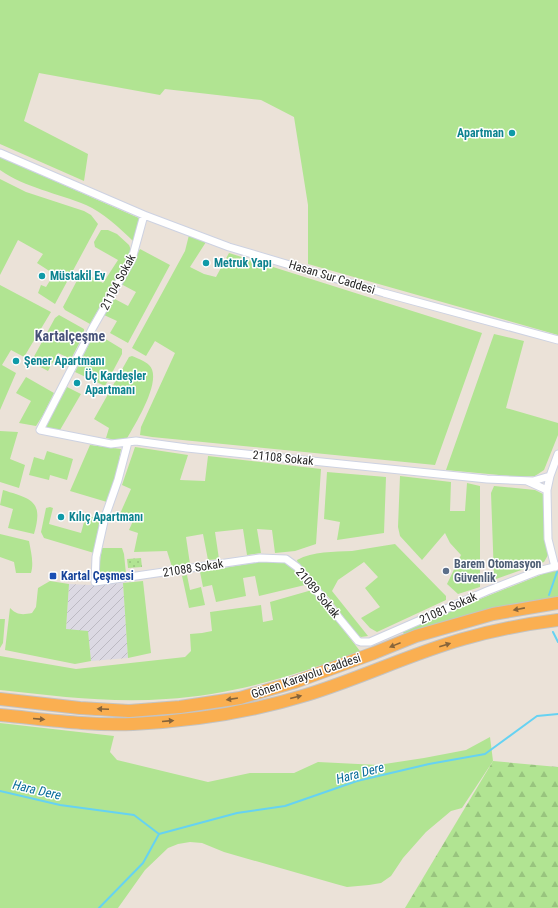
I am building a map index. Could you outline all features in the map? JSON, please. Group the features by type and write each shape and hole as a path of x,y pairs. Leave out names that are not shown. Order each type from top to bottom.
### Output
{"highway":[{"name":"Gönen Karayolu Caddesi","path":"0,699 80,708 129,711 180,708 240,698 295,682 416,636 493,614 558,603"},
{"name":"Gönen Karayolu Caddesi","path":"0,715 132,724 230,713 306,695 463,639 533,623 558,620"}],"street":[{"name":"Hasan Sur Caddesi","path":"0,153 144,215 229,247 384,293 558,340"},
{"name":"21104 Sokak","path":"40,430 92,329 132,259 144,215"},
{"name":"21108 Sokak","path":"40,430 111,444 143,442 195,449 474,478 527,481 550,476"},
{"name":"21088 Sokak","path":"128,442 118,480 105,518 96,557 95,582 121,580 260,558 282,558 290,561"},
{"path":"556,566 548,539 547,490 550,476 558,454"},
{"name":"21108 Sokak","path":"527,481 547,490"},
{"name":"21089 Sokak","path":"290,561 297,567 345,625"},
{"name":"21081 Sokak","path":"345,625 358,641 370,642 487,591 538,571 556,566"}],"shaded area":[{"path":"123,583 128,658 91,661 88,632 66,630 69,584 92,585"}],"green space":[{"path":"0,0 558,0 558,335 308,264 308,205 294,117 261,100 165,89 160,95 39,73 24,121 88,154 84,181 0,144"},
{"path":"0,157 141,219 133,241 111,221 92,208 31,186 0,170"},
{"path":"0,179 26,192 84,211 91,215 98,224 55,304 38,293 41,285 46,287 54,274 37,263 43,254 18,240 0,275"},
{"path":"101,230 108,230 117,234 129,245 131,250 127,260 90,324 65,310 63,307 82,271 103,283 118,260 95,247 94,242"},
{"path":"189,235 206,242 190,267 204,274 216,277 229,253 482,333 435,465 140,435 141,427 175,353 155,341 146,356 132,348 185,251"},
{"path":"140,249 170,265 128,343 110,333 117,321 104,315 113,298 128,306 136,292 121,284"},
{"path":"0,285 51,312 24,357 11,350 2,365 16,373 0,410"},
{"path":"59,315 84,329 84,334 71,359 58,353 48,371 31,362 55,318"},
{"path":"94,334 99,335 122,349 122,354 105,386 75,372"},
{"path":"494,334 524,341 506,408 558,423 558,435 544,470 535,476 521,477 446,470"},
{"path":"132,356 149,365 153,372 153,381 150,391 141,414 126,440 106,438 109,428 94,419 129,357"},
{"path":"26,377 54,393 36,426 19,423 31,401 16,393"},
{"path":"67,387 81,394 60,430 44,427"},
{"path":"0,431 18,432 10,459 25,465 19,488 0,482"},
{"path":"90,445 121,449 117,472 107,502 70,491"},
{"path":"135,447 188,455 180,480 205,481 208,456 321,469 316,544 295,551 275,553 272,530 257,529 261,553 247,555 243,529 215,532 219,559 208,560 203,534 186,537 190,564 172,567 167,551 134,552 138,533 129,530 133,521 119,516 131,489 122,485"},
{"path":"47,451 73,459 67,480 50,475 49,480 29,475 34,457 44,460"},
{"path":"327,472 386,477 384,533 337,540 340,522 324,519"},
{"path":"400,476 451,482 450,511 465,511 467,483 480,486 480,587 458,594 447,584 461,555 450,543 445,533 422,560 400,536 398,527"},
{"path":"494,486 535,490 543,494 548,555 544,562 496,579 494,577 491,493"},
{"path":"3,490 28,499 33,503 37,514 37,523 34,534 8,528 13,509 0,505"},
{"path":"46,508 53,508 49,524 81,533 86,515 102,520 94,553 44,538 41,532"},
{"path":"0,534 29,541 32,561 31,573 16,573 14,562 0,557"},
{"path":"395,544 446,596 446,600 377,632 370,628 361,618 380,607 365,588 378,577 364,562 338,580 332,591 368,636 361,637 357,635 331,600 298,564 297,560 317,553 352,551"},
{"path":"102,548 122,548 126,574 103,577 98,574"},
{"path":"141,558 142,567 128,568 127,559"},
{"path":"270,560 282,562 291,566 306,581 305,585 259,596 255,576 243,578 246,596 216,602 212,585 203,587 200,572"},
{"path":"553,570 558,570 558,597 494,608 404,634 402,631 480,599"},
{"path":"187,575 190,590 201,587 205,605 189,608 182,576"},
{"path":"50,581 69,584 66,629 88,631 91,661 75,664 5,650 10,608 20,614 32,613 36,607 38,588"},
{"path":"143,581 151,653 128,658 123,583"},
{"path":"312,590 360,651 289,676 240,688 191,697 124,700 62,697 0,690 0,656 76,669 185,657 191,651 190,634 212,631 210,612 261,605 263,622 273,620 270,602"},
{"path":"0,619 5,619 3,643 0,648"},
{"path":"0,723 114,736 110,752 117,760 208,782 250,773 294,773 318,762 378,765 424,758 466,750 490,737 493,761 462,808 451,811 426,832 403,858 391,876 381,883 347,887 224,852 202,843 190,842 178,844 168,848 145,870 118,908 0,908"},
{"path":"493,761 558,767 558,908 405,908"}],"waterway":[{"path":"549,595 557,572"},
{"path":"553,632 558,642"},
{"name":"Hara Dere","path":"99,908 143,863 159,834 237,813 285,806 357,781 429,764 485,754 537,716 558,714"},
{"name":"Hara Dere","path":"0,791 60,805 134,815 159,834"}],"place":[{"name":"Apartman","path":"512,133"},
{"name":"Metruk Yapı","path":"206,263"},
{"name":"Müstakil Ev","path":"42,276"},
{"name":"Şener Apartmanı","path":"16,361"},
{"name":"Üç Kardeşler Apartmanı","path":"77,383"},
{"name":"Kılıç Apartmanı","path":"61,517"},
{"name":"Barem Otomasyon Güvenlik","path":"446,571"},
{"name":"Kartal Çeşmesi","path":"53,576"}],"district":[{"name":"Kartalçeşme","path":"70,336"}]}
